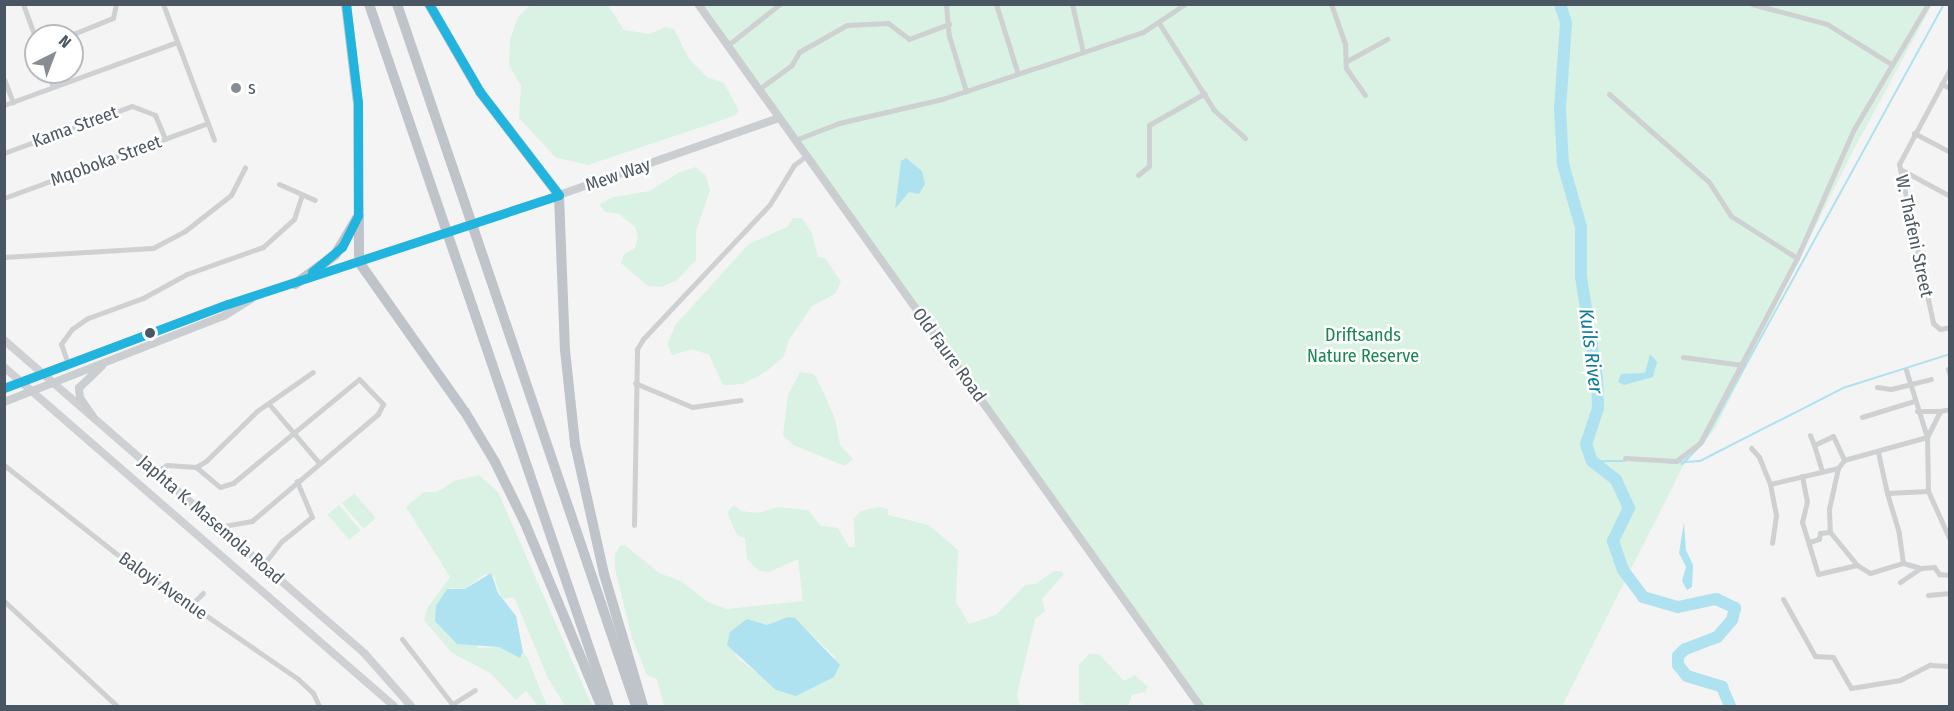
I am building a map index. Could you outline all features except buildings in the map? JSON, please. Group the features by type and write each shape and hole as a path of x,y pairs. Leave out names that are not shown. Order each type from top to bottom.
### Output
{"highway":[{"path":"346,4 358,103 359,262 465,412 495,462 525,523 601,706"},
{"path":"369,4 609,706"},
{"path":"397,4 636,706"},
{"path":"429,4 480,92 559,195 565,361 575,444 604,574 643,706"},
{"path":"295,284 335,255 358,215"}],"main road":[{"name":"Old Faure Road","path":"698,4 1200,706"},
{"name":"Mew Way","path":"4,388 228,304 295,284 559,195 779,118"},
{"name":"Mew Way","path":"4,402 224,316 252,298"},
{"name":"Japhta K. Masemola Road","path":"4,340 374,662 411,706"},
{"path":"94,418 80,398 80,387 104,364"},
{"name":"Japhta K. Masemola Road","path":"4,367 394,706"}],"street":[{"path":"84,30 113,18 117,4"},
{"path":"163,4 214,140"},
{"path":"728,45 780,4"},
{"path":"945,4 966,92"},
{"path":"996,4 1018,74"},
{"path":"1072,4 1083,52"},
{"path":"795,140 839,123 966,92 1083,52 1159,22 1185,4"},
{"path":"1331,4 1347,62 1346,68 1365,95"},
{"path":"1752,4 1827,24 1891,64"},
{"path":"1625,458 1676,461 1694,450 1742,365 1797,258 1854,129 1928,4"},
{"path":"25,5 31,24"},
{"path":"1159,22 1219,116 1245,138"},
{"path":"759,89 791,66 800,52 847,25 888,23 909,39 949,24"},
{"path":"1347,62 1387,39"},
{"path":"4,105 177,42"},
{"name":"W. Thafeni Street","path":"1950,69 1914,133 1901,159 1900,169 1933,322 1940,329 1950,327"},
{"path":"4,79 13,102"},
{"path":"1941,84 1950,88"},
{"path":"1137,175 1149,166 1149,125 1205,93"},
{"path":"1609,94 1709,182 1731,216 1797,258"},
{"name":"Kama Street","path":"4,153 132,106 155,115 165,139"},
{"name":"Mqoboka Street","path":"4,198 208,123"},
{"path":"1914,133 1950,152"},
{"path":"634,525 635,361 643,339 770,204 794,165 806,156"},
{"path":"4,257 96,254 159,245 197,223 231,195 245,167"},
{"path":"1900,169 1950,196"},
{"path":"279,184 315,200"},
{"path":"68,364 61,344 78,325 206,268 240,258 273,239 294,219 302,195"},
{"path":"203,261 206,268"},
{"path":"1683,357 1742,365"},
{"path":"1948,369 1950,375"},
{"path":"1906,370 1927,437 1928,491 1950,540"},
{"path":"196,467 269,404 313,372"},
{"path":"155,472 172,464 196,467 220,487 229,485 359,379 372,390 381,401 382,410 297,480 252,521 219,527"},
{"path":"1876,387 1909,385 1931,379"},
{"path":"635,383 692,407 741,400"},
{"path":"1862,417 1914,401"},
{"path":"269,404 320,463"},
{"path":"1917,411 1950,409"},
{"path":"1927,437 1940,411"},
{"path":"1810,435 1821,471"},
{"path":"1814,445 1833,436 1844,460"},
{"path":"1927,437 1844,460 1838,468 1829,509 1830,532 1866,573 1874,573 1903,563 1921,568 1934,567 1939,574 1950,574"},
{"path":"1751,448 1759,457 1770,484 1776,515 1772,543"},
{"path":"1878,452 1899,533 1903,563"},
{"name":"Baloyi Avenue","path":"4,465 114,552 302,681 319,706"},
{"path":"1770,484 1838,468"},
{"path":"1802,476 1807,501 1802,517 1818,574 1857,565"},
{"path":"263,565 282,541 312,517 297,480"},
{"path":"1887,493 1928,491"},
{"path":"1809,542 1819,539 1820,533 1830,532"},
{"path":"1900,582 1921,568"},
{"path":"192,605 203,593"},
{"path":"1928,595 1950,593"},
{"path":"1783,599 1815,656 1833,657 1851,688 1900,680 1930,665 1950,666"},
{"path":"4,601 117,706"},
{"path":"402,639 451,705 475,690"}],"green space":[{"path":"530,5 608,5 624,30 650,34 665,27 674,29 689,59 707,77 724,83 739,111 734,116 588,165 555,157 519,118 521,86 509,65 510,40 518,17"},
{"name":"Driftsands Nature Reserve","path":"698,5 1932,5 1853,151 1715,429 1683,466 1562,706 1204,706"},
{"path":"696,167 706,176 710,190 696,231 696,260 677,280 662,287 648,286 621,263 624,254 635,248 638,237 635,227 619,214 605,212 600,204 613,197 650,191 678,173"},
{"path":"793,218 802,218 812,233 818,257 825,258 841,282 835,294 812,306 789,340 784,356 767,371 743,384 723,385 709,355 693,349 672,355 667,344 676,324 749,244 787,227"},
{"path":"800,372 814,374 822,389 835,419 840,445 853,459 845,466 793,445 783,435 788,395"},
{"path":"479,475 498,492 592,706 565,706 548,678 514,597 502,599 494,576 485,574 465,589 450,588 478,648 499,647 523,656 523,652 547,706 538,706 526,691 516,700 490,673 452,653 424,620 428,607 450,577 406,507 424,492 437,492 454,481"},
{"path":"354,493 376,518 364,528 342,503"},
{"path":"339,505 361,530 349,540 328,515"},
{"path":"734,505 741,511 758,513 778,507 808,510 821,526 838,528 849,547 855,547 854,519 861,511 879,507 888,509 888,515 929,525 958,550 956,602 969,624 996,615 1025,585 1035,584 1054,571 1061,571 1064,574 1042,599 1045,611 1035,619 1017,694 1020,706 664,706 657,679 647,675 632,638 615,569 615,554 620,546 625,545 659,573 681,581 708,602 727,609 803,601 798,559 769,572 759,571 747,559 745,538 737,535 727,512","holes":["788,617 805,628 836,658 757,673 735,656 754,621 767,625"]},
{"path":"1089,654 1099,654 1124,681 1135,675 1148,687 1145,692 1132,695 1128,706 1084,705 1079,702 1079,665"}],"water":[{"path":"906,158 922,171 925,184 919,194 909,192 895,209 901,161"},
{"path":"1650,354 1657,362 1653,377 1624,385 1618,382 1621,374 1645,373"},
{"path":"1684,522 1686,550 1693,565 1692,587 1687,590 1682,581 1686,567 1679,553"},
{"path":"491,573 498,593 516,616 523,652 520,658 499,647 457,644 435,621 436,606 447,589 465,589"},
{"path":"788,617 795,618 840,665 834,677 796,696 776,690 727,645 730,632 747,619 767,625"}],"waterway":[{"name":"Kuils River","path":"1560,4 1566,23 1560,109 1563,164 1581,227 1581,277 1597,378 1598,408 1586,444 1592,461 1616,480 1629,508 1613,541 1623,570 1643,597 1678,607 1716,599 1735,608 1732,620 1717,637 1685,649 1678,656 1678,665 1687,676 1722,687 1730,706"},
{"path":"1682,464 1703,443 1944,4"},
{"path":"1670,463 1700,461 1843,388 1950,354"},
{"path":"1592,461 1625,461"}],"transit line":[{"path":"312,272 342,247 358,215 358,103 346,4"},
{"path":"4,388 228,304 559,195 480,92 429,4"}],"place":[{"name":"s","path":"236,88"}]}
